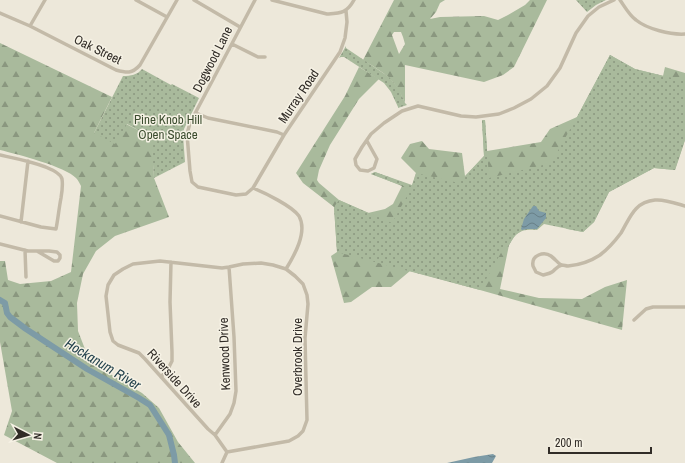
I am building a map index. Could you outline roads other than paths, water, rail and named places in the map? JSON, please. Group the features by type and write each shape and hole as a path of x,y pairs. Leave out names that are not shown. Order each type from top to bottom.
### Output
{"street":[{"path":"30,26 45,0"},
{"path":"136,0 167,18"},
{"name":"Oak Street","path":"0,13 30,26 116,70 130,72 136,70 140,65 177,0"},
{"path":"194,0 240,27"},
{"name":"Dogwood Lane","path":"253,188 246,194 236,195 198,187 192,182 187,134 190,123 255,0"},
{"path":"272,0 327,14 346,11 354,0"},
{"path":"367,141 377,159 374,168 368,172 360,170 356,165 355,159 362,147 372,134 384,122 402,111 418,106 461,116 476,117 499,114 531,99 547,86 560,68 576,33 588,16 599,7 614,0"},
{"path":"620,0 636,20 644,25 677,35 685,34"},
{"name":"Murray Road","path":"253,188 284,135 340,52 345,38 347,22 346,11"},
{"path":"232,44 258,57 265,57"},
{"path":"196,113 208,118 277,132 284,135"},
{"path":"0,155 28,161 54,170 59,173 62,178 56,229 41,227 0,216"},
{"path":"21,222 28,161"},
{"path":"253,188 264,192 283,203 299,216 302,225 301,238 286,269"},
{"path":"561,265 552,272 543,275 536,272 533,266 534,260 538,254 544,253 551,256 561,265 568,266 584,263 599,256 611,246 621,233 630,215 636,208 645,202 656,200 685,206"},
{"path":"0,244 25,250 57,252 60,255 60,258 58,261 54,261 37,251"},
{"path":"25,250 26,277"},
{"name":"Riverside Drive","path":"227,452 215,435 139,353 118,345 113,341 110,332 106,296 108,285 114,275 133,264 160,261 222,268 229,267"},
{"path":"161,377 168,369 172,361 170,302 171,262"},
{"name":"Overbrook Drive","path":"227,452 288,441 298,436 303,431 307,420 305,338 308,295 303,284 286,269 274,265 261,263 243,264 229,267"},
{"name":"Kenwood Drive","path":"215,435 230,414 236,391 229,267"},
{"path":"634,320 646,309 653,307 685,307"},
{"path":"222,463 227,452"}],"water":[{"path":"533,206 536,206 539,211 546,213 546,218 537,229 522,230 524,219"},
{"path":"493,454 496,456 492,463 447,463 474,457"}],"waterway":[{"name":"Hockanum River","path":"0,300 5,303 7,313 10,317 26,329 87,369 150,405 169,435 175,463"}],"park label":[{"name":"Pine Knob Hill Open Space","path":"168,126"}]}
